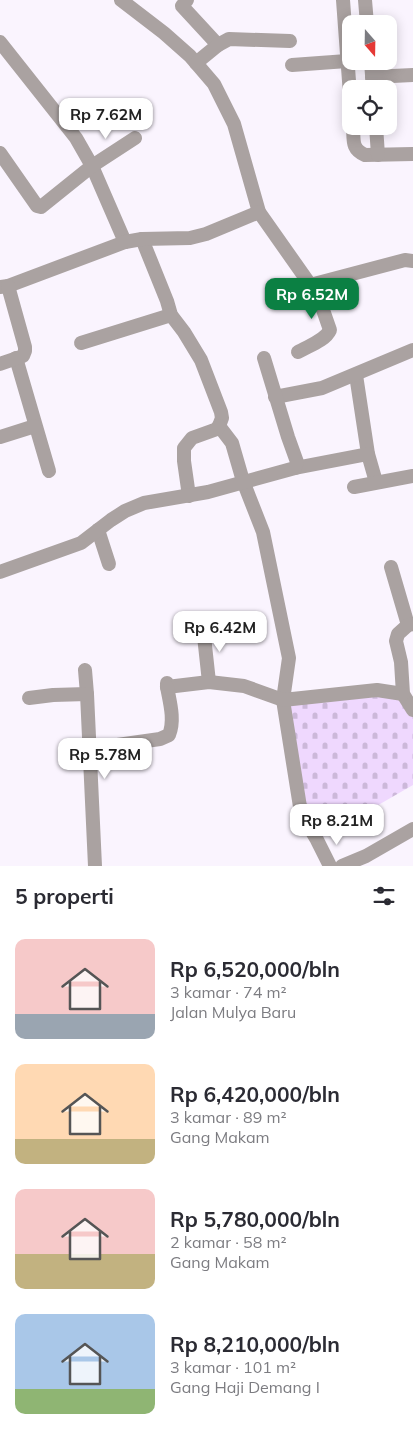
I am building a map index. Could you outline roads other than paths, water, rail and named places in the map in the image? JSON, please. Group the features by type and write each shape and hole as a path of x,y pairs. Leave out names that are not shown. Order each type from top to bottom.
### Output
{"street":[{"path":"121,0 164,33 196,63 214,84 234,124 260,212 309,283 314,284 405,260 413,262"},
{"path":"187,0 182,6 218,45"},
{"path":"343,0 344,15"},
{"path":"365,0 366,15"},
{"path":"196,63 218,45 229,39 290,42"},
{"path":"0,42 76,138 92,166 125,242"},
{"path":"292,65 342,61"},
{"path":"388,80 413,75"},
{"path":"353,135 354,146 357,151 365,155 413,154"},
{"path":"377,135 378,155"},
{"path":"0,153 39,207 43,206 92,166 135,138"},
{"path":"0,364 23,356 25,347 4,286 125,242 142,239 190,238 206,234 260,212"},
{"path":"142,239 171,315 201,360 221,412 222,418 217,429 192,438 184,448 184,461 190,496"},
{"path":"298,352 325,337 329,334 330,330 314,284"},
{"path":"81,343 171,315"},
{"path":"275,397 322,388 413,350"},
{"path":"16,358 49,471"},
{"path":"264,358 297,462 295,468"},
{"path":"356,375 368,454 376,482"},
{"path":"0,437 35,426"},
{"path":"219,426 232,443 243,482 262,532 289,658 283,700 301,813 330,866"},
{"path":"0,572 82,543 125,511 144,504 190,496 295,468 368,454"},
{"path":"354,487 413,476"},
{"path":"98,530 109,564"},
{"path":"390,567 411,625 398,634 396,641 401,662 403,694 413,710"},
{"path":"203,627 209,682"},
{"path":"85,670 95,866"},
{"path":"89,749 160,739 169,735 172,710 167,685 209,682 244,686 283,700 377,690 403,694"},
{"path":"28,698 87,694"},
{"path":"342,866 366,856 413,829"}]}
